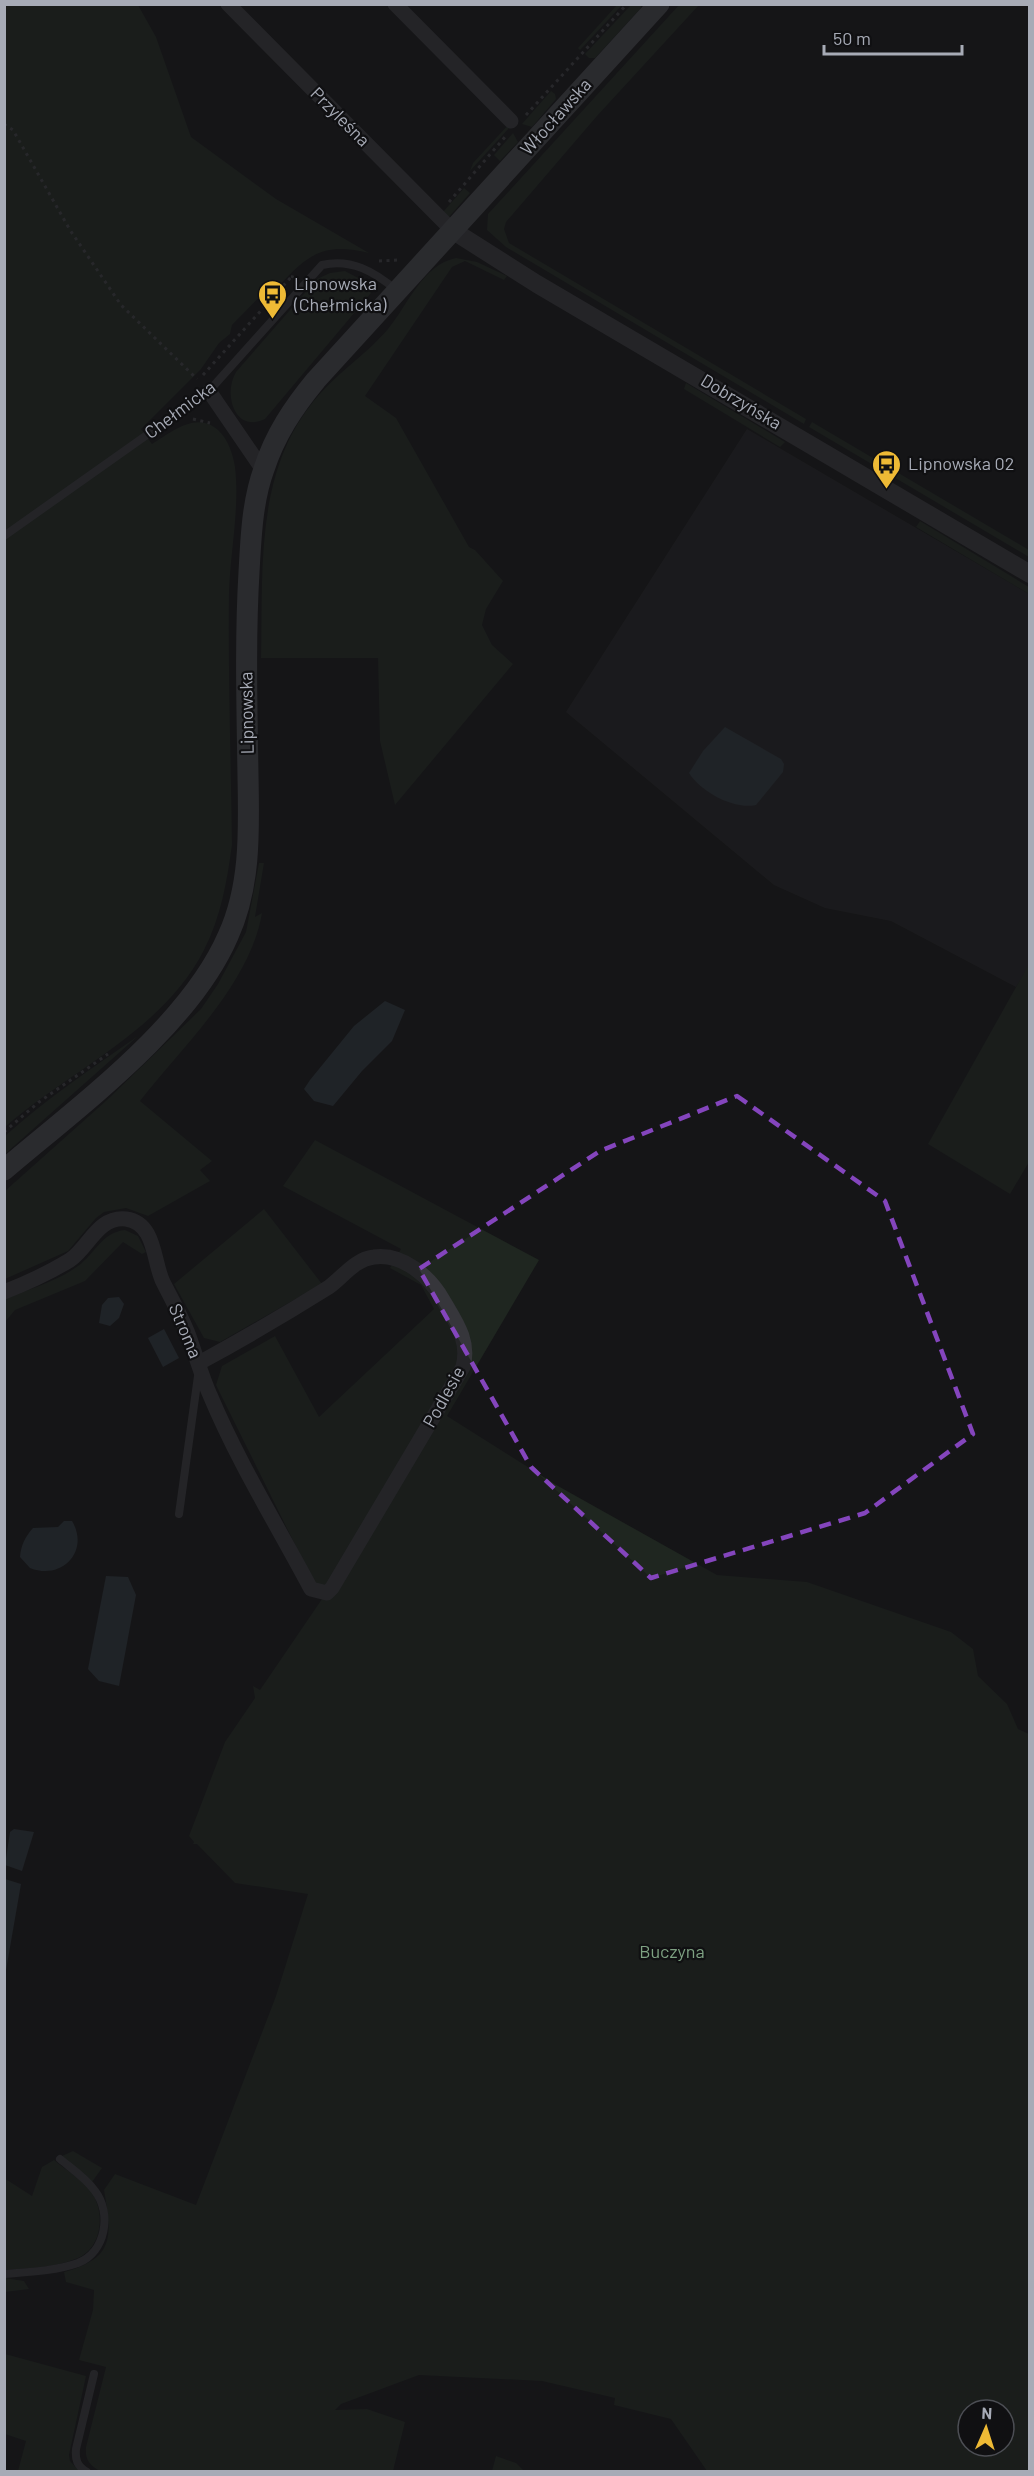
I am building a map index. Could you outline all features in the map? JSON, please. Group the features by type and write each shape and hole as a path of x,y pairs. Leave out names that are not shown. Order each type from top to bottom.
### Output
{"main road":[{"name":"Włocławska","path":"446,223 659,4"},
{"name":"Lipnowska","path":"4,1170 87,1099 181,1010 209,973 232,926 241,898 247,859 247,606 252,530 263,470 280,430 301,397 398,292 446,223"}],"street":[{"name":"Przyleśna","path":"228,4 446,223"},
{"path":"395,4 514,124"},
{"name":"Dobrzyńska","path":"446,223 529,279 1029,573"},
{"path":"204,386 263,470"},
{"name":"Stroma","path":"4,1292 50,1272 73,1258 111,1220 129,1219 146,1232 152,1242 159,1274 186,1328 209,1394 306,1580"},
{"name":"Podlesie","path":"199,1363 325,1289 365,1259 375,1257 387,1257 427,1276 461,1332 466,1349 463,1367 332,1588 327,1593 319,1593 312,1589 306,1580"}],"lane":[{"name":"Chełmicka","path":"4,536 204,386 322,265 337,261 351,264 380,277 398,292"},
{"path":"179,1514 199,1363"},
{"path":"4,2274 40,2271 81,2262 97,2249 101,2241 105,2225 98,2195 88,2182 60,2160"},
{"path":"87,2472 79,2467 75,2459 94,2374"}],"path":[{"path":"446,223 474,171 514,124 627,4"},
{"path":"4,124 13,130 70,230 121,305 204,386"},
{"path":"194,387 204,386 293,275 291,284"},
{"path":"4,1132 39,1102 111,1051"}],"highlighted area":[{"path":"737,1096 885,1201 973,1434 865,1513 651,1578 531,1467 419,1269 600,1151"}],"shaded area":[{"path":"747,429 1029,594 1030,964 1016,987 891,921 825,908 774,885 566,712"},
{"path":"725,727 781,759 784,764 783,772 756,805 738,805 719,798 701,787 689,773 703,751"},
{"path":"385,1001 405,1010 392,1041 362,1071 333,1106 314,1101 304,1089 310,1080 354,1026"},
{"path":"119,1297 124,1304 119,1318 110,1326 99,1323 102,1305 108,1298"},
{"path":"164,1329 179,1358 163,1367 148,1338"},
{"path":"64,1521 72,1521 77,1532 78,1543 70,1561 53,1570 42,1571 30,1568 20,1557 22,1545 33,1528 58,1527"},
{"path":"106,1576 128,1577 136,1595 119,1686 99,1681 88,1669"},
{"path":"14,1829 34,1832 22,1871 5,1865 10,1832"},
{"path":"4,1879 21,1884 5,1976"}],"green space":[{"path":"680,4 699,5 597,116 506,222 504,229 509,243 806,419 804,424 506,247 487,230 488,214"},
{"path":"5,5 138,5 156,37 191,137 276,199 369,253 340,249 318,253 299,266 278,287 273,283 232,325 230,334 219,343 201,369 141,429 152,444 184,425 201,422 210,425 225,438 234,462 236,498 229,625 232,845 225,885 215,925 204,950 186,979 165,1004 114,1048 5,1127"},
{"path":"617,5 622,5 580,50 578,48"},
{"path":"631,5 641,5 641,8 595,58 589,58 585,54"},
{"path":"551,91 555,94 556,99 532,127 522,124"},
{"path":"509,124 511,126 470,171 473,163"},
{"path":"513,133 518,142 500,161 494,155"},
{"path":"464,188 470,193 449,217 443,212"},
{"path":"456,258 477,262 507,276 504,280 465,261 452,267 365,396 396,418 469,547 475,550 503,581 486,609 482,625 492,645 513,664 395,805 380,741 378,658 261,658 266,527 279,463 292,434 310,406 328,385 388,329 425,277 444,262"},
{"path":"345,271 362,280 371,293 265,419 254,422 246,421 234,409 231,400 232,381 236,372 317,279 330,273"},
{"path":"686,383 785,442 780,447 684,389"},
{"path":"812,422 1029,550 1029,557 809,427"},
{"path":"920,521 1029,587 1029,594 916,527"},
{"path":"259,863 264,863 255,917 262,913 255,939 244,965 213,1013 140,1101 212,1161 200,1170 210,1181 148,1216 126,1208 104,1212 96,1218 68,1251 5,1279 5,1191 107,1100 201,1009 218,984 246,932"},
{"path":"1029,964 1029,1162 1010,1194 928,1144"},
{"path":"138,1036 5,1154 5,1136 53,1097"},
{"name":"Buczyna","path":"315,1140 539,1260 447,1416 558,1486 717,1575 807,1582 951,1632 973,1649 978,1676 1007,1704 1018,1729 1029,1734 1029,2471 707,2471 671,2419 614,2405 615,2398 542,2381 419,2375 341,2404 335,2410 367,2409 405,2422 393,2471 100,2471 88,2462 86,2447 106,2367 79,2360 93,2310 94,2290 66,2282 64,2272 93,2260 106,2243 108,2221 104,2190 115,2174 196,2205 276,1996 308,1894 235,1883 197,1844 193,1844 189,1836 225,1742 255,1698 253,1686 260,1690 322,1599 216,1385 222,1366 275,1336 319,1417 434,1309 421,1285 390,1268 401,1249 283,1186"},
{"path":"264,1209 322,1284 220,1342 204,1338 174,1284"},
{"path":"125,1230 138,1236 146,1252 142,1254 123,1242 85,1281 15,1310 5,1322 5,1299 70,1272 110,1235"},
{"path":"73,2151 102,2168 92,2182 62,2156"},
{"path":"54,2160 82,2182 95,2198 100,2218 93,2246 78,2258 60,2264 5,2270 4,2178 32,2196 42,2167"},
{"path":"5,2278 24,2281 29,2289 5,2292"},
{"path":"5,2354 86,2376 69,2455 70,2461 79,2471 18,2471 26,2441 5,2434"},
{"path":"496,2456 516,2463 524,2471 492,2471"}],"place":[{"name":"Lipnowska (Chełmicka)","path":"273,320"},
{"name":"Lipnowska 02","path":"887,490"}]}
